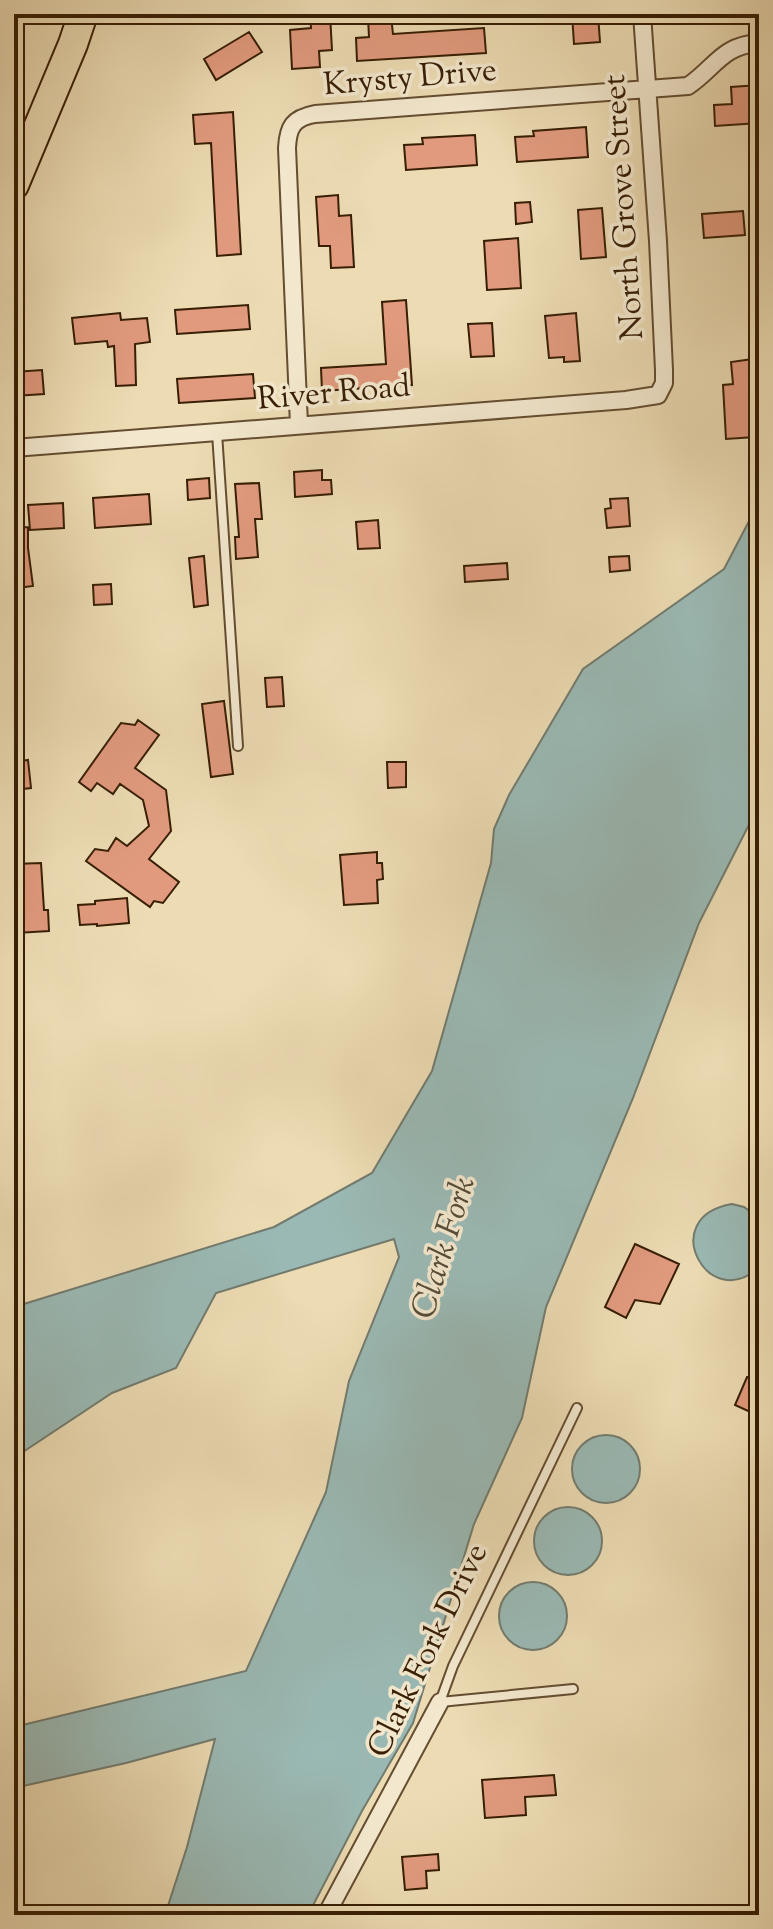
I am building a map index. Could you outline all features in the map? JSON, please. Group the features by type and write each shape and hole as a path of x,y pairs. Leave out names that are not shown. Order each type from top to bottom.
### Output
{"highway":[{"path":"14,185 83,14"}],"street":[{"name":"North Grove Street","path":"642,14 663,355 664,383 658,395"},
{"path":"645,88 688,86 703,76 717,58 731,48 759,43"},
{"name":"Krysty Drive","path":"299,425 287,148 289,129 297,119 315,114 645,88"},
{"name":"River Road","path":"14,448 658,395"},
{"name":"Clark Fork Drive","path":"326,1915 440,1702"}],"lane":[{"path":"217,432 238,746"},
{"name":"Clark Fork Drive","path":"440,1702 453,1666 577,1408"},
{"path":"440,1702 573,1689"}],"water":[{"name":"Clark Fork","path":"759,502 759,805 699,923 633,1098 546,1307 522,1418 474,1524 413,1723 362,1811 308,1915 165,1915 187,1847 215,1739 14,1788 14,1727 246,1671 326,1492 349,1381 399,1257 394,1239 216,1293 176,1368 112,1393 14,1458 14,1307 274,1227 372,1173 432,1071 491,863 494,829 509,795 583,669 724,569"},
{"path":"732,1204 744,1207 759,1218 759,1267 740,1279 723,1279 708,1272 698,1258 694,1242 697,1226 709,1212"},
{"path":"606,1435 630,1445 640,1469 630,1493 606,1503 582,1493 572,1469 582,1445"},
{"path":"568,1507 592,1517 602,1541 592,1565 568,1575 544,1565 534,1541 544,1517"},
{"path":"533,1582 557,1592 567,1616 557,1640 533,1650 509,1640 499,1616 509,1592"}],"building":[{"path":"310,14 330,14 332,50 319,51 320,67 292,69 290,30 311,28"},
{"path":"572,14 598,14 600,42 574,44"},
{"path":"391,16 393,34 484,28 486,53 357,61 356,38 369,37 368,18"},
{"path":"249,32 262,52 216,80 204,59"},
{"path":"759,85 759,123 715,126 714,105 732,104 731,87"},
{"path":"233,112 241,254 217,256 211,143 195,144 193,115"},
{"path":"586,127 588,157 517,162 515,137 534,136 533,131"},
{"path":"475,135 477,165 406,170 404,145 423,144 422,138"},
{"path":"338,195 339,216 351,215 354,267 331,268 330,246 319,246 316,197"},
{"path":"530,202 532,222 516,224 515,203"},
{"path":"602,208 606,257 581,259 578,210"},
{"path":"743,211 745,235 704,238 702,214"},
{"path":"518,238 521,288 487,290 484,241"},
{"path":"406,300 412,385 322,391 321,368 386,364 382,302"},
{"path":"248,305 250,329 177,334 175,310"},
{"path":"120,313 121,320 147,318 150,342 135,344 136,385 116,386 114,346 108,347 107,341 75,344 72,318"},
{"path":"576,313 580,361 564,362 564,357 549,358 545,316"},
{"path":"492,323 494,356 471,357 468,324"},
{"path":"753,359 755,379 751,379 755,437 726,439 723,385 733,384 731,362"},
{"path":"42,370 44,394 14,396 14,372"},
{"path":"253,374 255,398 179,403 177,379"},
{"path":"322,470 322,480 331,480 332,494 295,497 294,472"},
{"path":"209,478 210,498 188,500 187,480"},
{"path":"259,483 262,519 255,519 258,557 236,559 235,537 239,537 235,484"},
{"path":"149,494 151,524 95,528 93,498"},
{"path":"628,498 630,526 607,528 605,509 611,508 610,499"},
{"path":"63,503 64,528 30,530 28,505"},
{"path":"378,520 380,548 358,549 356,522"},
{"path":"28,527 33,586 17,588 14,528"},
{"path":"204,556 208,605 194,607 189,558"},
{"path":"629,556 630,570 610,572 609,557"},
{"path":"507,563 508,579 465,582 464,566"},
{"path":"111,584 112,604 94,605 93,585"},
{"path":"282,677 284,706 267,707 265,678"},
{"path":"224,701 233,774 211,777 202,704"},
{"path":"138,720 159,735 135,768 166,790 171,831 149,859 179,882 163,903 154,901 150,907 86,861 95,849 108,851 116,838 127,846 149,826 143,800 120,784 113,794 97,783 91,791 79,782 121,723 135,725"},
{"path":"28,760 31,788 14,790 14,762"},
{"path":"387,762 406,762 406,787 388,788"},
{"path":"377,852 377,863 382,863 383,879 377,880 378,903 344,905 340,855"},
{"path":"41,863 44,910 48,910 49,931 16,933 14,864"},
{"path":"127,898 129,923 80,925 78,905"},
{"path":"635,1244 679,1264 660,1304 635,1300 626,1318 605,1307"},
{"path":"747,1377 759,1382 759,1416 735,1405"},
{"path":"554,1775 556,1795 525,1797 526,1815 485,1818 482,1780"},
{"path":"438,1854 439,1870 426,1871 427,1888 405,1890 402,1857"}]}
